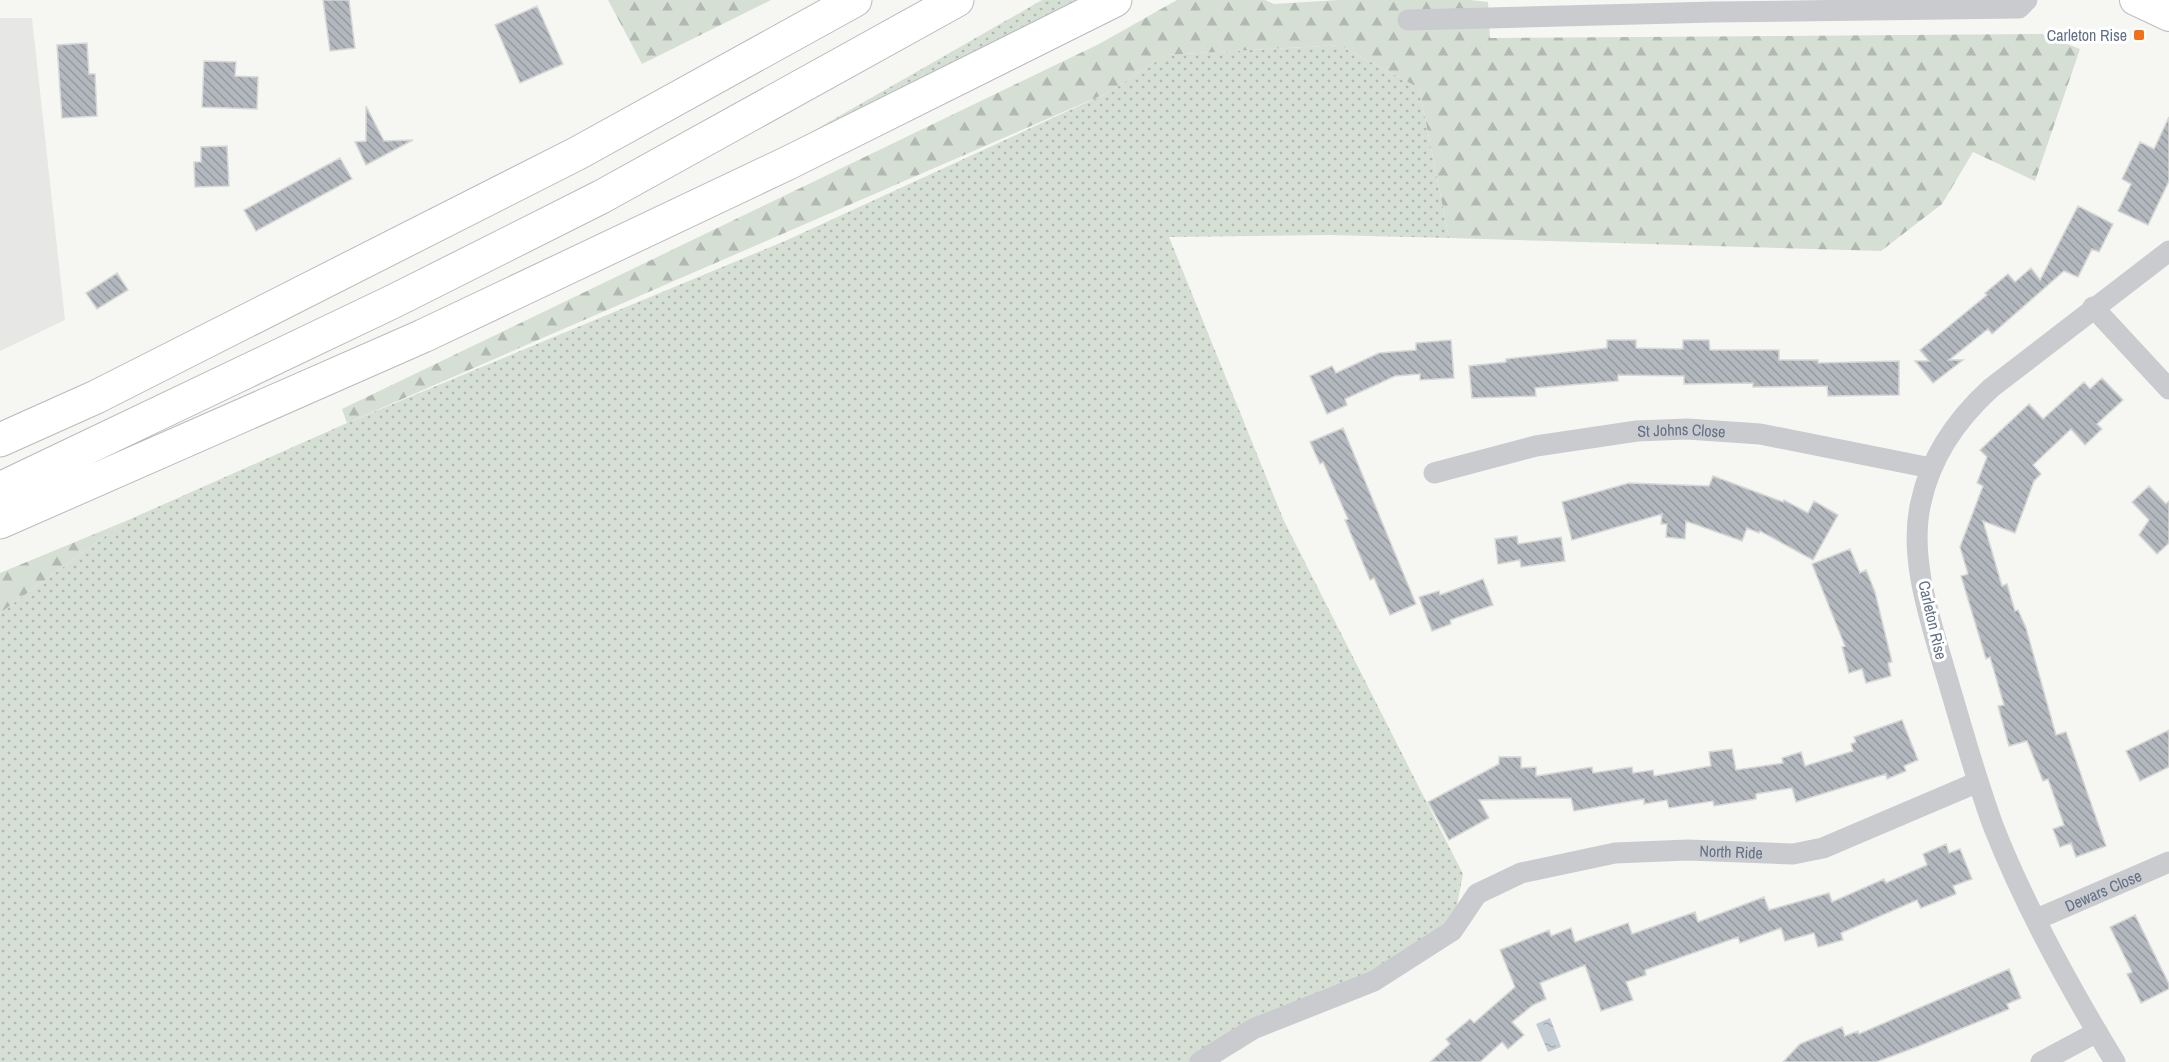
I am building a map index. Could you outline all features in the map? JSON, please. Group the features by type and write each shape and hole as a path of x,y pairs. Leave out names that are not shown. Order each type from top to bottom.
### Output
{"highway":[{"path":"0,440 106,392 578,153 855,0"},
{"path":"0,489 384,306 601,197 957,0"},
{"path":"0,522 423,336 788,163 1115,0"}],"main road":[{"path":"2135,0 2169,16"}],"street":[{"path":"1408,20 2019,8 2027,0"},
{"name":"Carleton Rise","path":"2115,1062 2072,992 1995,830 1978,782 1924,591 1918,545 1920,504 1931,468 1955,425 1971,407 2093,308 2169,251"},
{"path":"2093,308 2169,389"},
{"name":"St Johns Close","path":"1434,473 1536,446 1637,431 1687,429 1760,434 1931,468"},
{"name":"North Ride","path":"1200,1062 1254,1029 1374,981 1452,931 1477,894 1521,873 1615,853 1688,850 1793,854 1824,848 1978,782"},
{"name":"Dewars Close","path":"2037,920 2169,862"},
{"path":"2041,1062 2097,1032"}],"shaded area":[{"path":"0,18 32,18 65,320 0,351"}],"green space":[{"path":"608,0 771,0 642,64"},
{"path":"1042,0 1081,0 794,142"},
{"path":"1177,0 1265,0 1274,4 1338,0 1488,2 1490,38 2042,34 2080,49 2035,181 1973,152 1942,204 1881,251 1449,238 1419,88 1339,45 1166,55 1107,93 347,423 342,409 1099,44"},
{"path":"1339,45 1419,88 1449,238 1330,235 1169,237 1284,521 1463,874 1452,931 1200,1062 0,1062 0,613 126,521 347,423 785,241 1107,93 1166,55"},
{"path":"126,521 0,613 0,573"}],"water":[{"path":"1550,1018 1561,1047 1548,1052 1536,1024"}],"building":[{"path":"323,0 349,0 355,48 330,51"},
{"path":"537,6 563,64 520,83 495,25"},
{"path":"87,43 89,74 95,74 97,116 62,118 57,45"},
{"path":"204,61 236,62 235,76 258,77 257,109 202,107"},
{"path":"366,106 384,141 413,140 366,165 355,142 366,141"},
{"path":"2169,117 2169,181 2148,225 2118,211 2131,184 2122,179 2140,142 2154,149"},
{"path":"227,146 229,186 195,187 194,162 201,162 201,147"},
{"path":"340,158 352,179 256,231 244,210"},
{"path":"2078,206 2113,224 2099,252 2092,249 2078,277 2064,271 1992,334 1988,329 1949,360 1963,360 1933,383 1915,361 1929,361 1920,350 1987,295 1985,293 2008,274 2015,282 2031,268 2040,280"},
{"path":"117,273 128,290 97,309 86,293"},
{"path":"1451,340 1454,378 1420,380 1420,374 1395,376 1345,399 1347,405 1327,414 1310,376 1332,366 1336,373 1379,353 1416,350 1416,343"},
{"path":"1607,340 1636,340 1636,348 1683,349 1683,340 1709,340 1710,350 1779,350 1779,360 1818,360 1818,363 1899,361 1899,395 1828,396 1827,386 1753,387 1753,383 1684,384 1684,376 1618,375 1618,381 1535,388 1536,396 1472,398 1469,366 1506,362 1506,359 1607,348"},
{"path":"2102,378 2123,400 2097,424 2102,429 2085,445 2071,429 2033,465 2041,474 2034,481 2015,533 1983,521 2002,586 2007,584 2015,611 2018,610 2026,628 2056,735 2066,732 2106,846 2076,857 2071,843 2060,847 2053,829 2064,825 2048,779 2043,781 2027,741 2009,746 1998,706 2004,705 1990,657 1986,659 1961,576 1968,574 1960,547 1983,486 1977,483 1987,457 1980,450 2029,404 2043,419 2084,382 2090,389"},
{"path":"1343,428 1416,604 1390,615 1374,578 1370,580 1345,520 1348,519 1323,462 1320,464 1310,442"},
{"path":"1713,476 1783,502 1784,500 1808,513 1814,501 1838,515 1813,560 1760,531 1759,533 1747,528 1742,541 1686,521 1685,539 1666,537 1667,524 1661,524 1662,514 1572,540 1562,502 1629,483 1709,486"},
{"path":"2149,486 2166,504 2169,501 2169,543 2157,554 2139,535 2149,520 2132,502"},
{"path":"1517,536 1518,544 1561,537 1565,561 1521,567 1520,560 1498,564 1495,539"},
{"path":"1850,549 1860,573 1866,570 1875,592 1892,662 1888,663 1891,676 1866,683 1862,669 1849,673 1842,647 1845,646 1812,564"},
{"path":"1483,579 1493,605 1450,620 1451,624 1432,631 1419,597 1439,591 1440,595"},
{"path":"1902,720 1918,760 1904,766 1906,771 1887,779 1886,774 1796,802 1792,788 1756,794 1756,799 1714,806 1713,801 1669,808 1667,800 1644,804 1644,799 1574,811 1571,798 1479,800 1489,818 1449,840 1428,802 1499,764 1499,757 1521,757 1521,768 1536,767 1536,776 1592,767 1593,773 1632,767 1633,773 1653,770 1654,776 1711,766 1709,752 1732,749 1736,770 1783,763 1782,758 1801,752 1805,766 1853,751 1851,744 1856,742 1854,737"},
{"path":"2169,730 2169,767 2140,781 2126,751"},
{"path":"1946,844 1949,853 1960,849 1972,879 1953,886 1956,894 1921,908 1917,900 1841,933 1843,940 1818,947 1814,933 1785,941 1781,928 1740,943 1738,937 1645,970 1646,975 1626,982 1633,1000 1601,1011 1585,965 1540,983 1546,999 1533,1005 1512,1022 1524,1035 1508,1049 1502,1042 1480,1062 1430,1062 1450,1044 1446,1039 1470,1019 1474,1023 1515,987 1500,950 1549,930 1551,936 1571,928 1575,942 1628,923 1632,934 1695,912 1698,922 1764,897 1769,910 1829,893 1832,902 1884,879 1886,883 1927,865 1923,854"},
{"path":"2135,915 2169,984 2169,989 2141,1003 2127,974 2132,972 2110,927"},
{"path":"2009,969 2021,998 2007,1004 2009,1009 1876,1062 1783,1062 1800,1044 1842,1027 1845,1036 1858,1031 1859,1034"}],"place":[{"name":"Carleton Rise","path":"2139,35"}]}
